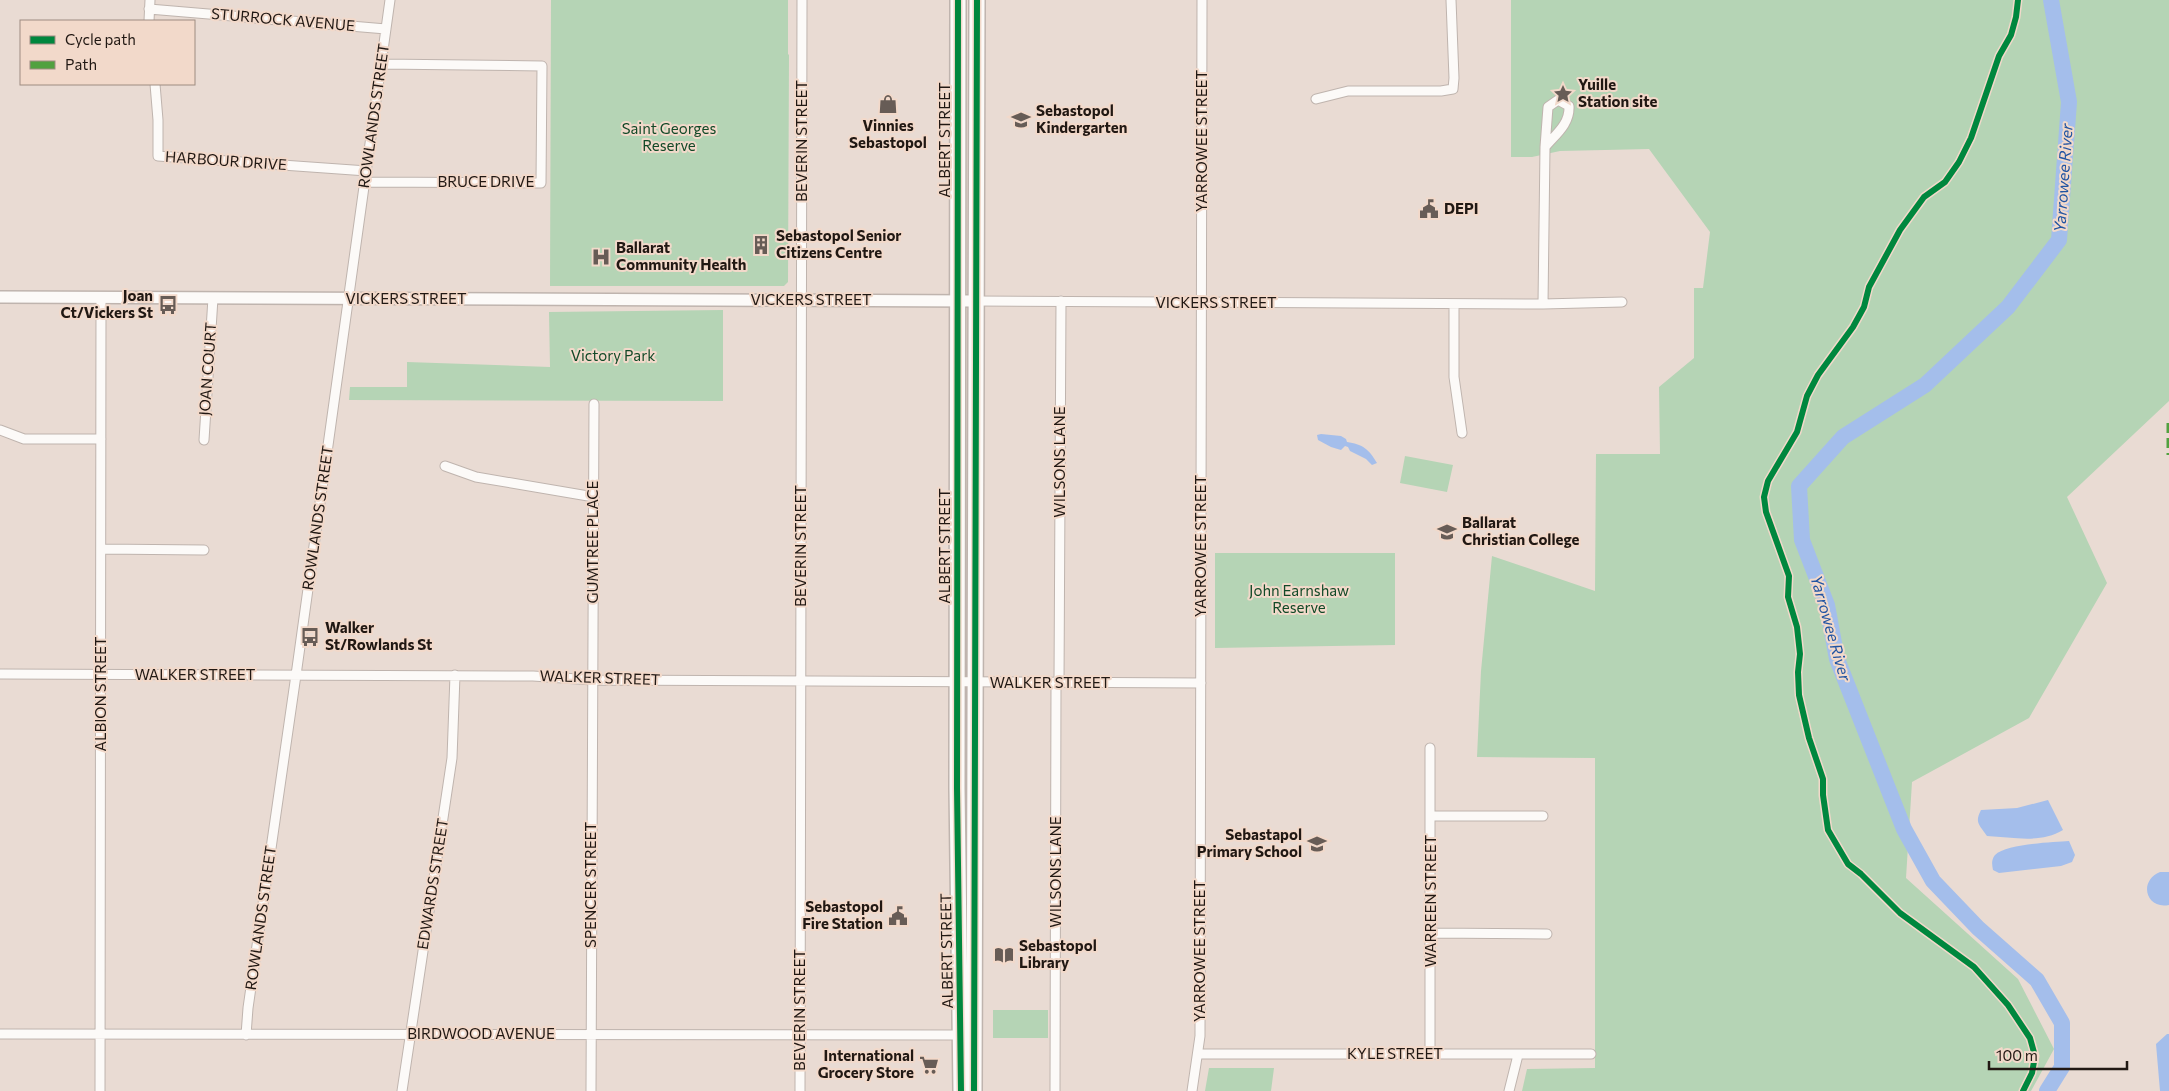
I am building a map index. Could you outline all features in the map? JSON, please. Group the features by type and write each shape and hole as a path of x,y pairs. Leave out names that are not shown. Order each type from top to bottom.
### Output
{"highway":[{"name":"ALBERT STREET","path":"958,0 956,682 961,1091"},
{"name":"ALBERT STREET","path":"974,1091 977,0"}],"street":[{"name":"ROWLANDS STREET","path":"246,1035 248,1008 366,182 390,0"},
{"name":"BEVERIN STREET","path":"800,1091 802,0"},
{"name":"YARROWEE STREET","path":"1192,1091 1198,1054 1201,683 1202,0"},
{"path":"1316,99 1348,91 1441,91 1453,89 1452,0"},
{"name":"STURROCK AVENUE","path":"150,4 386,29"},
{"path":"149,20 150,4"},
{"name":"BRUCE DRIVE","path":"366,182 541,183 542,66 382,64"},
{"name":"HARBOUR DRIVE","path":"155,85 158,156 367,171"},
{"path":"1543,304 1545,147 1548,107 1558,100 1569,106 1570,114 1566,124 1545,147"},
{"name":"VICKERS STREET","path":"0,297 1061,301 1202,304 1543,304 1622,302"},
{"name":"ALBION STREET","path":"100,1091 101,297"},
{"name":"JOAN COURT","path":"204,440 213,298"},
{"name":"WILSONS LANE","path":"1055,1091 1061,301"},
{"path":"1454,304 1454,377 1462,433"},
{"name":"GUMTREE PLACE","path":"592,680 594,404"},
{"path":"0,430 24,439 101,439"},
{"path":"445,466 476,477 594,497"},
{"path":"101,549 204,550"},
{"name":"WALKER STREET","path":"0,674 455,675 534,676 592,680 1201,683"},
{"name":"EDWARDS STREET","path":"402,1091 452,758 455,675"},
{"name":"SPENCER STREET","path":"591,1091 592,680"},
{"name":"WARREEN STREET","path":"1430,748 1430,1054"},
{"path":"1431,816 1543,816"},
{"path":"1431,933 1546,934"},
{"name":"BIRDWOOD AVENUE","path":"0,1034 961,1035"},
{"name":"KYLE STREET","path":"1198,1054 1591,1054"},
{"path":"1509,1091 1518,1055"}],"green space":[{"name":"Saint Georges Reserve","path":"551,0 788,0 788,282 784,286 550,286"},
{"path":"1511,0 2169,0 2169,401 2067,497 2107,583 2029,718 1912,782 1906,878 2018,979 2054,1049 2031,1091 1522,1091 1527,1069 1595,1068 1595,758 1477,757 1481,671 1492,556 1595,591 1596,454 1660,454 1659,387 1694,358 1694,288 1703,288 1710,232 1649,149 1560,151 1532,157 1511,157"},
{"name":"Victory Park","path":"723,310 723,401 349,400 350,387 407,387 407,362 550,367 549,312"},
{"path":"1405,456 1453,465 1447,492 1400,483"},
{"name":"John Earnshaw Reserve","path":"1215,553 1395,553 1395,645 1215,648"},
{"path":"993,1010 1048,1010 1048,1038 993,1038"},
{"path":"1209,1068 1274,1068 1271,1091 1205,1091"}],"water":[{"path":"1317,435 1341,436 1347,442 1361,446 1371,454 1377,463 1372,465 1366,459 1350,451 1348,447 1345,446 1341,450 1331,447 1318,440"},
{"path":"2048,800 2063,830 2045,837 2026,839 1987,836 1978,821 1981,810 2017,808"},
{"path":"2069,841 2075,855 2072,862 2061,866 1999,873 1993,870 1993,859 2001,851 2030,844"},
{"path":"2160,872 2169,872 2169,905 2155,903 2148,894 2149,882 2153,876"},
{"path":"2169,1034 2169,1091 2160,1091 2156,1044"}],"waterway":[{"name":"Yarrowee River","path":"2047,1091 2062,1067 2062,1023 2037,980 1978,928 1933,881 1904,829 1837,659 1827,605 1802,540 1799,486 1843,437 1925,385 2008,307 2059,240 2069,102 2051,0"}],"marked path":[{"path":"2169,423 2169,455"}],"cycle path":[{"path":"958,0 957,788 961,1091"},
{"path":"974,1091 977,0"},
{"path":"2018,0 2011,35 1999,56 1971,138 1959,162 1945,182 1924,197 1900,230 1869,287 1864,307 1853,327 1818,375 1807,396 1797,432 1768,481 1764,497 1766,512 1789,576 1788,597 1797,627 1800,654 1798,672 1799,695 1809,738 1823,779 1823,795 1828,830 1848,864 1861,874 1900,913 1974,967 2008,1005 2030,1038 2035,1056 2032,1073 2023,1091"}],"place":[{"name":"Yuille Station site","path":"1563,94"},
{"name":"Vinnies Sebastopol","path":"888,104"},
{"name":"Sebastopol Kindergarten","path":"1021,120"},
{"name":"DEPI","path":"1429,209"},
{"name":"Sebastopol Senior Citizens Centre","path":"761,245"},
{"name":"Ballarat Community Health","path":"601,257"},
{"name":"Joan Ct/Vickers St","path":"168,305"},
{"name":"Ballarat Christian College","path":"1447,532"},
{"name":"Walker St/Rowlands St","path":"310,637"},
{"name":"Sebastapol Primary School","path":"1317,844"},
{"name":"Sebastopol Fire Station","path":"898,916"},
{"name":"Sebastopol Library","path":"1004,955"},
{"name":"International Grocery Store","path":"929,1065"}]}
